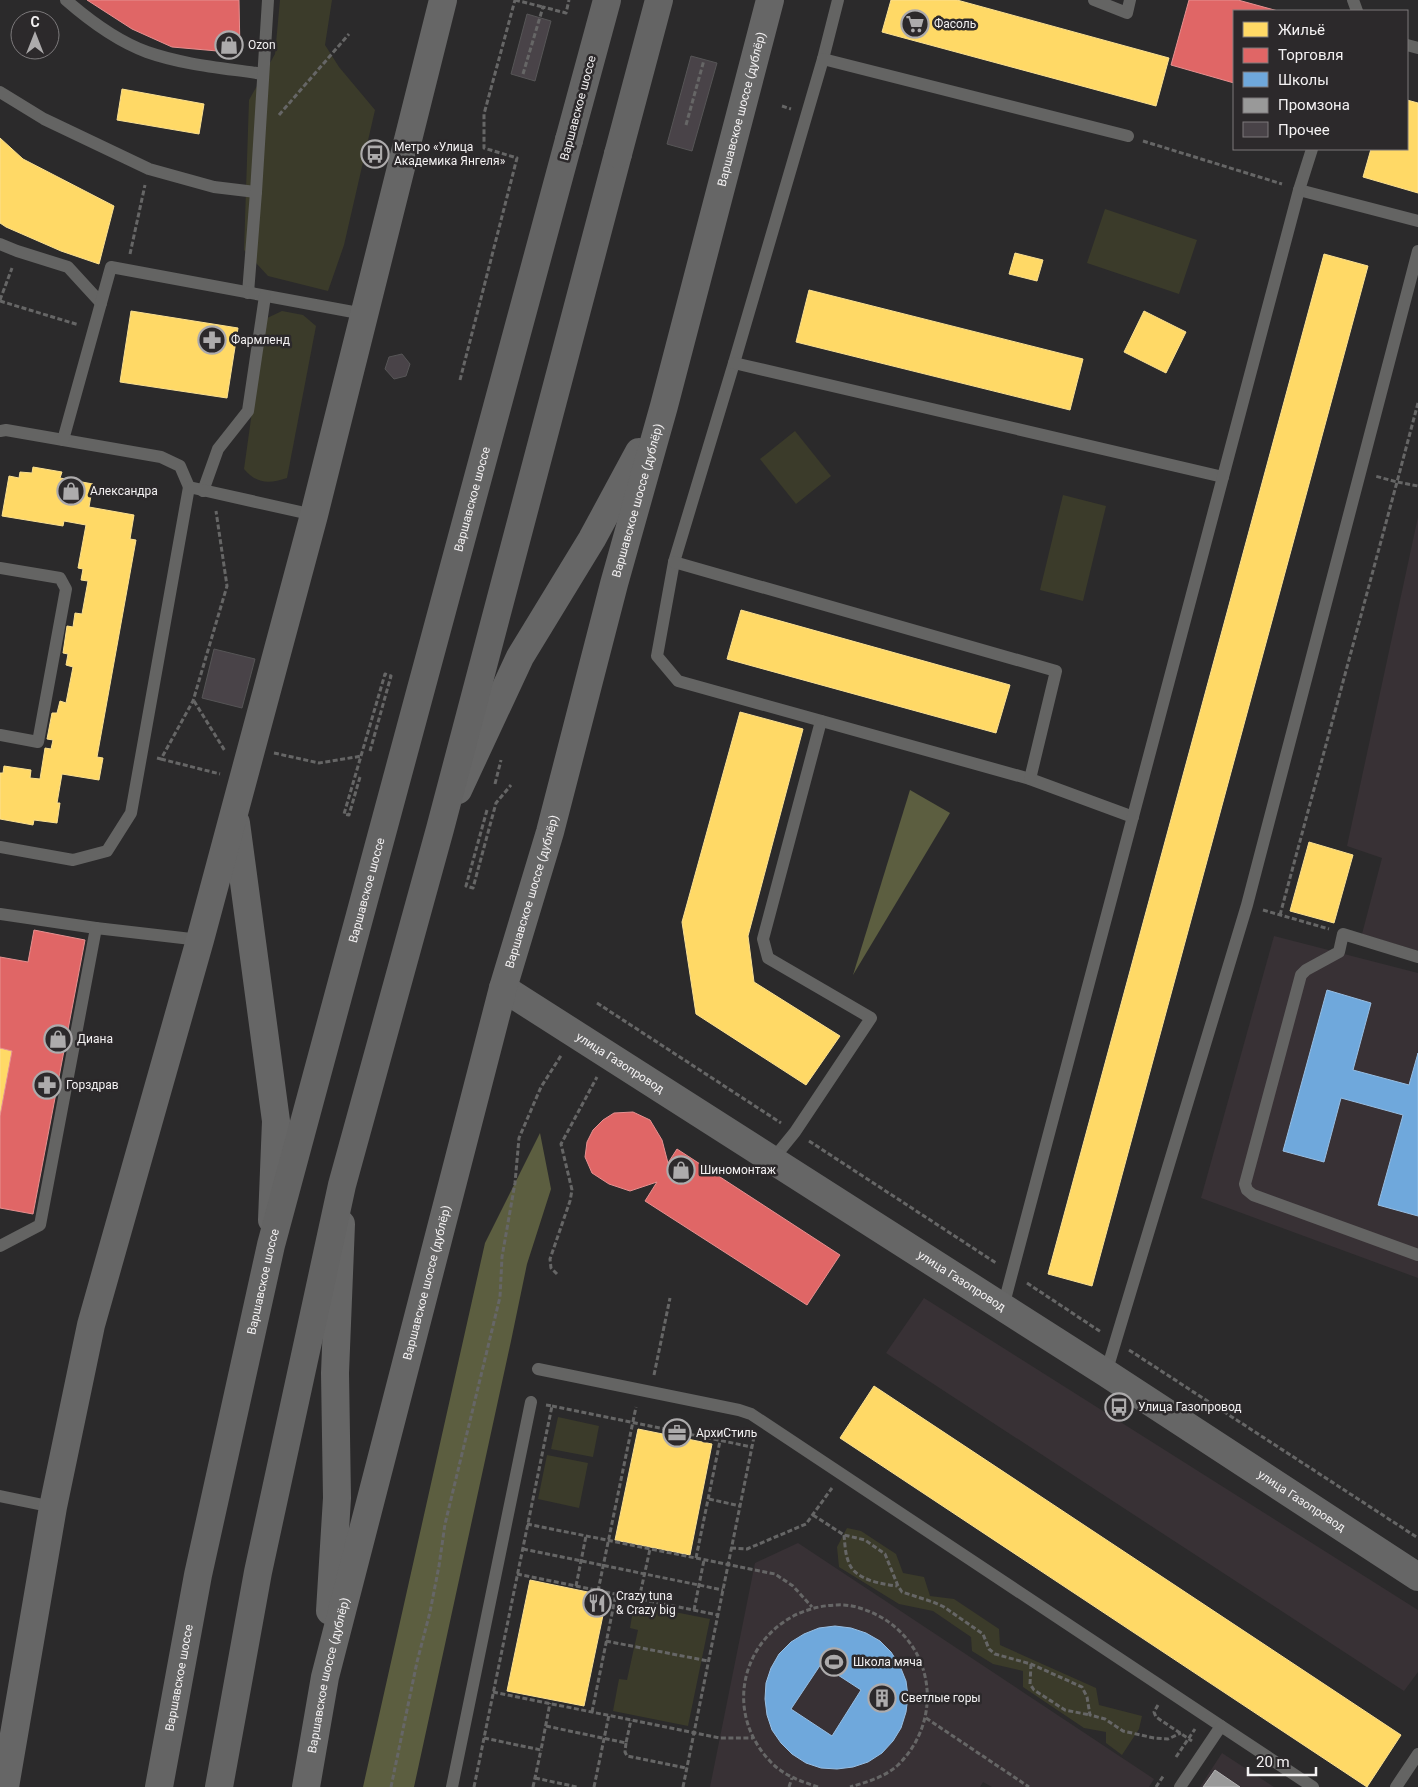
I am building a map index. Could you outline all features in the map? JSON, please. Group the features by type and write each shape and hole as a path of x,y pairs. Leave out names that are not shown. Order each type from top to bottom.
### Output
{"main road":[{"path":"5,1787 53,1506 91,1325 200,940 314,515 443,0"},
{"name":"Варшавское шоссе","path":"159,1787 198,1575 271,1245 607,0"},
{"path":"219,1787 258,1572 342,1185 440,829 659,0"},
{"name":"Варшавское шоссе (дублёр)","path":"306,1787 325,1677 503,988 550,832 614,584 664,406 770,0"},
{"path":"440,829 520,657 592,539 664,406"},
{"path":"235,809 276,1121 271,1245"},
{"name":"улица Газопровод","path":"503,988 1106,1373 1418,1577"},
{"path":"325,1677 337,1498 335,1373 342,1185"}],"lane":[{"path":"66,0 106,31 145,51 184,62 263,74"},
{"path":"248,293 268,0"},
{"path":"838,0 823,59 674,562 657,656 678,681 1030,779 1133,817"},
{"path":"1094,0 1127,13 1130,0"},
{"path":"823,59 1128,136"},
{"path":"0,92 44,119 149,169 214,187 256,192"},
{"path":"1003,1307 1299,190 1312,150"},
{"path":"1299,190 1418,221"},
{"path":"0,244 17,252 68,267 101,303"},
{"path":"1106,1373 1247,905 1413,293 1418,251"},
{"path":"63,440 111,267 364,314"},
{"path":"208,492 218,449 248,411 265,296"},
{"path":"734,363 1223,477"},
{"path":"0,431 6,430 161,457 180,466 188,487 131,813 106,851 73,860 0,847"},
{"path":"188,487 314,515"},
{"path":"674,562 1056,671 1030,779"},
{"path":"0,568 60,578 66,589 38,742 0,735"},
{"path":"773,1159 794,1132 871,1018 768,958 763,939 821,721"},
{"path":"0,914 96,928 200,940"},
{"path":"0,1246 40,1225 96,928"},
{"path":"1418,957 1344,934 1339,952 1306,970 1301,975 1245,1184 1247,1190 1253,1194 1418,1256"},
{"path":"538,1369 739,1410 758,1419 1313,1787"},
{"path":"452,1787 531,1402"},
{"path":"0,1496 53,1506"},
{"path":"1180,1787 1221,1726"},
{"path":"1396,1787 1418,1754"}],"path":[{"path":"460,380 517,158 484,148 484,114 515,0 566,13 569,0"},
{"path":"523,74 543,7"},
{"path":"259,139 349,34"},
{"path":"686,125 704,60"},
{"path":"1128,136 1299,190"},
{"path":"127,270 149,169"},
{"path":"17,252 0,301 94,329"},
{"path":"1344,934 1280,915 1418,403"},
{"path":"1397,482 1418,486"},
{"path":"161,759 193,701 227,586 208,492"},
{"path":"360,777 349,815 344,814 385,674 391,676 370,751"},
{"path":"193,701 242,780"},
{"path":"268,751 319,763 362,756"},
{"path":"141,755 242,780"},
{"path":"495,784 503,756"},
{"path":"488,810 466,886 473,888 496,804 511,785"},
{"path":"391,1787 417,1662 440,1566 445,1524 500,1297 502,1257 515,1183 519,1138 541,1087 564,1052"},
{"path":"557,1274 550,1268 550,1259 572,1190 561,1144 599,1073"},
{"path":"598,1590 632,1422 636,1408 647,1404 651,1392 670,1298"},
{"path":"531,1402 752,1447"},
{"path":"474,1787 552,1406"},
{"path":"682,1787 758,1419"},
{"path":"696,1558 720,1440"},
{"path":"732,1548 744,1549 752,1547 809,1521 841,1474"},
{"path":"708,1499 740,1506"},
{"path":"814,1515 844,1535 862,1539 883,1552 898,1586 906,1594 938,1604 983,1634 989,1649 995,1654 1031,1664 1082,1687 1087,1697 1090,1715"},
{"path":"507,1519 779,1576 793,1586 812,1607"},
{"path":"844,1535 848,1562 852,1568 872,1582 898,1586"},
{"path":"576,1586 586,1536"},
{"path":"639,1599 650,1548"},
{"path":"522,1549 723,1590"},
{"path":"694,1610 704,1560"},
{"path":"496,1570 718,1615"},
{"path":"592,1712 616,1594"},
{"path":"818,1787 792,1778 770,1761 753,1738 745,1712 744,1685 752,1659 766,1636 787,1618 812,1607 839,1604 866,1609 890,1622 909,1641 922,1665 928,1691 926,1718 915,1744 897,1766 873,1781 850,1787"},
{"path":"606,1641 708,1661"},
{"path":"1031,1664 1030,1684 1034,1690 1065,1710 1105,1719 1123,1731 1154,1738 1168,1739 1181,1733"},
{"path":"472,1688 720,1738 753,1738"},
{"path":"1168,1691 1155,1710 1154,1715 1205,1750"},
{"path":"533,1787 550,1703"},
{"path":"594,1787 609,1715"},
{"path":"1174,1761 1204,1715"},
{"path":"926,1718 1029,1787"},
{"path":"631,1720 626,1743 625,1752 627,1756 686,1768"},
{"path":"546,1726 626,1743"},
{"path":"484,1738 541,1750"},
{"path":"1156,1787 1169,1768"},
{"path":"535,1778 577,1787"},
{"path":"789,1787 792,1778"}],"shaded area":[{"path":"1418,517 1418,951 1362,934 1382,858 1347,846"},
{"path":"1274,936 1418,973 1418,1278 1201,1198"},
{"path":"924,1298 1418,1610 1418,1672 1404,1691 886,1353"},
{"path":"798,1543 1154,1779 1149,1787 992,1787 983,1782 980,1787 710,1787 755,1563"},
{"path":"1222,1753 1274,1787 1200,1787"}],"green space":[{"path":"280,0 332,0 325,45 339,67 375,110 344,245 328,291 268,276 244,250 249,100 275,54"},
{"path":"1105,209 1197,240 1179,294 1087,263"},
{"path":"282,311 303,315 316,326 287,478 269,482 254,478 244,469 265,319"},
{"path":"795,431 831,476 796,504 760,459"},
{"path":"1063,495 1106,506 1083,601 1040,590"},
{"path":"910,790 950,813 853,975"},
{"path":"540,1133 551,1189 527,1264 414,1787 363,1787 485,1243"},
{"path":"558,1417 599,1426 593,1457 551,1449"},
{"path":"547,1455 588,1463 579,1508 538,1499"},
{"path":"847,1528 861,1531 896,1554 903,1573 924,1577 930,1596 954,1599 999,1629 1000,1645 1096,1688 1099,1705 1142,1716 1139,1729 1122,1755 1106,1743 1106,1732 1084,1728 1023,1687 1023,1671 993,1664 972,1651 971,1637 933,1611 899,1604 839,1567 837,1547"},
{"path":"634,1604 710,1619 688,1726 613,1711 619,1679 627,1680 638,1630 630,1628"}],"building: Жильё":[{"path":"891,0 957,0 1169,58 1156,106 882,32"},
{"path":"122,89 204,104 199,134 117,120"},
{"path":"1408,100 1418,103 1418,193 1363,177 1371,150 1408,150"},
{"path":"0,138 23,159 114,206 99,264 61,251 0,223"},
{"path":"1015,253 1043,260 1037,281 1009,274"},
{"path":"1324,254 1368,266 1092,1286 1048,1274"},
{"path":"809,290 1083,359 1070,410 796,342"},
{"path":"131,311 238,328 227,398 120,382"},
{"path":"1144,311 1186,332 1166,373 1124,352"},
{"path":"33,467 62,472 60,478 93,484 89,507 134,515 130,539 136,540 97,757 103,758 99,780 62,774 57,803 60,803 57,823 34,820 33,825 0,819 0,773 3,773 4,766 31,770 30,778 40,779 45,748 51,749 53,740 47,739 52,713 57,713 60,701 66,703 73,667 66,665 68,654 63,653 67,626 73,627 75,613 82,614 88,581 81,580 83,569 78,568 86,525 64,521 63,526 2,516 9,476 19,478 20,472 32,473"},
{"path":"741,610 1010,685 996,733 727,659"},
{"path":"740,712 803,729 748,936 754,982 840,1036 806,1085 696,1014 682,922"},
{"path":"1309,842 1353,855 1334,923 1290,911"},
{"path":"0,1048 12,1051 0,1116"},
{"path":"874,1386 1401,1735 1367,1787 840,1438"},
{"path":"638,1429 712,1444 690,1555 615,1540"},
{"path":"530,1580 607,1596 584,1706 507,1691"}],"building: Торговля":[{"path":"87,0 239,0 240,53 172,47 132,29"},
{"path":"1189,0 1238,0 1274,10 1233,10 1233,83 1171,65"},
{"path":"34,930 85,940 33,1214 0,1208 0,1116 12,1051 0,1048 0,957 28,962"},
{"path":"633,1112 650,1120 662,1140 668,1163 677,1149 840,1255 807,1305 645,1201 657,1182 630,1191 609,1184 592,1173 585,1157 587,1142 593,1130 614,1113"}],"building: Школы":[{"path":"1327,990 1371,1003 1353,1070 1409,1085 1418,1053 1418,1216 1378,1205 1403,1115 1341,1098 1324,1162 1283,1151"},
{"name":"Светлые горы","path":"835,1626 851,1628 866,1633 880,1641 891,1652 900,1666 906,1681 908,1696 906,1712 901,1728 893,1741 882,1753 868,1762 853,1767 821,1768 806,1763 792,1754 781,1743 772,1730 767,1715 766,1683 771,1668 779,1654 791,1642 819,1628","holes":["821,1664 861,1690 832,1736 791,1709"]}],"building: Промзона":[{"path":"1215,1770 1240,1787 1203,1787"}],"building: Прочее":[{"path":"527,14 551,21 535,81 511,74"},
{"path":"691,56 717,63 692,151 667,144"},
{"path":"402,354 410,364 406,376 394,379 385,369 389,357"},
{"path":"214,649 255,659 242,708 202,698"}],"place":[{"name":"Фасоль","path":"915,24"},
{"name":"Ozon","path":"229,45"},
{"name":"Метро «Улица Академика Янгеля»","path":"375,154"},
{"name":"Фармленд","path":"212,340"},
{"name":"Александра","path":"71,491"},
{"name":"Диана","path":"58,1039"},
{"name":"Горздрав","path":"47,1085"},
{"name":"Шиномонтаж","path":"681,1170"},
{"name":"Улица Газопровод","path":"1119,1407"},
{"name":"АрхиСтиль","path":"677,1433"},
{"name":"Crazy tuna & Crazy big","path":"597,1603"},
{"name":"Школа мяча","path":"834,1662"},
{"name":"Светлые горы","path":"882,1698"}]}
